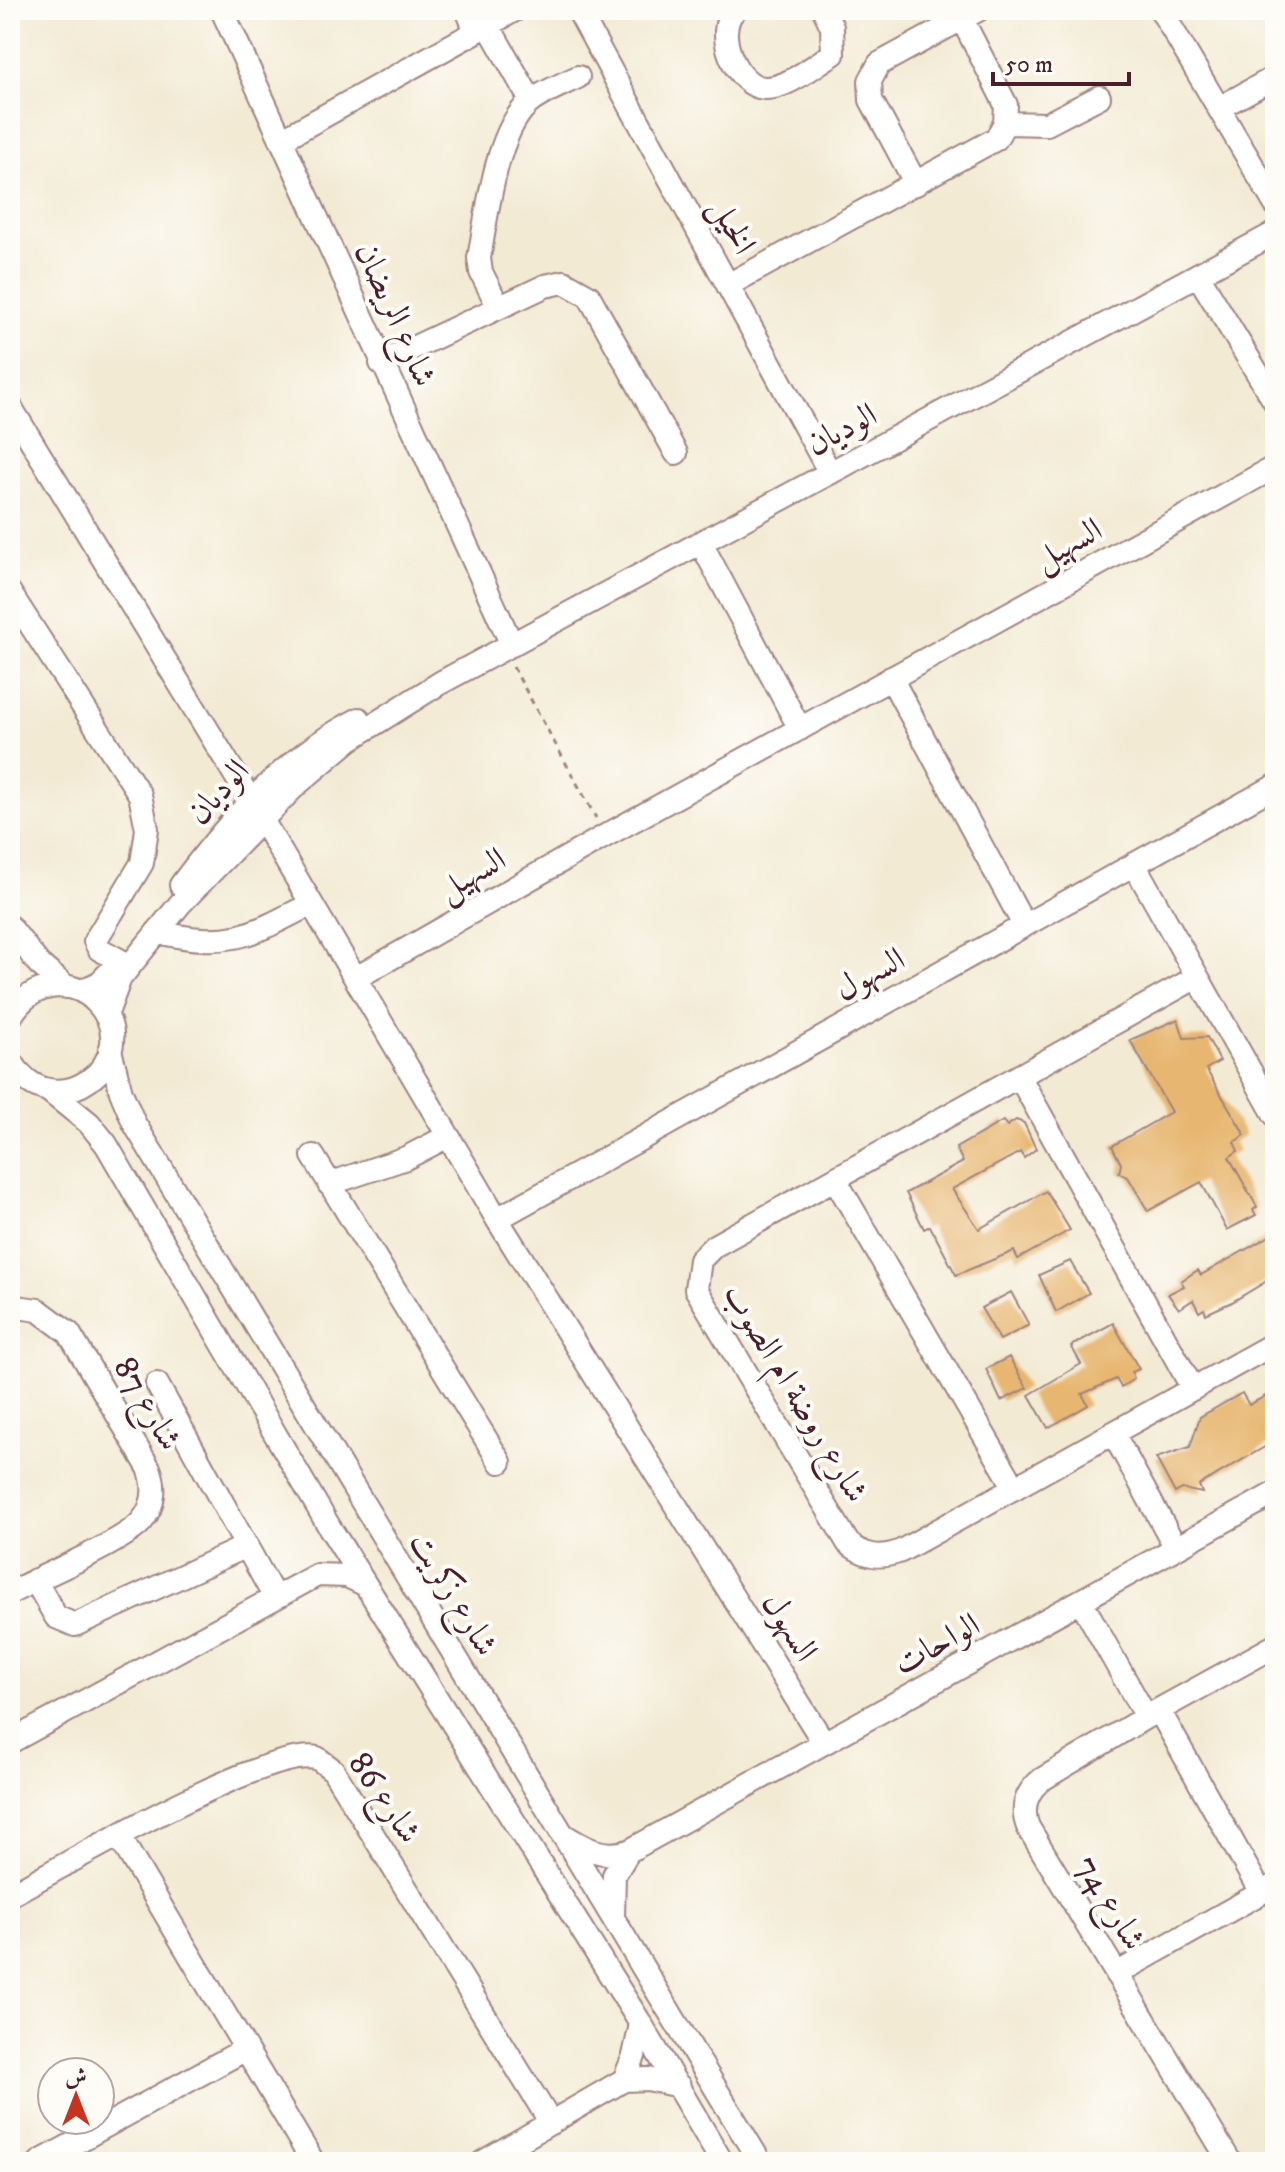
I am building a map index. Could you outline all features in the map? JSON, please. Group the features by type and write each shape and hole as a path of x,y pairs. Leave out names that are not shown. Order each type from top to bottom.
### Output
{"street":[{"name":"شارع الريضان","path":"222,10 507,647"},
{"path":"467,10 531,101"},
{"path":"281,140 515,10"},
{"name":"الخيل","path":"578,10 830,473"},
{"path":"735,10 724,25 725,44 746,81 763,89 779,86 833,54 832,27 824,10"},
{"path":"1161,10 1275,204"},
{"path":"728,285 916,184 996,139 1005,123 1006,105 970,14 879,64 870,81 871,100 916,184"},
{"path":"498,306 481,272 479,258 503,147 515,119 531,101 578,77"},
{"path":"1219,108 1275,77"},
{"path":"1005,123 1047,124 1099,97"},
{"name":"الوديان","path":"106,1016 120,978 192,889 335,750 440,683 1275,233"},
{"path":"1198,275 1275,402"},
{"path":"381,363 498,306 554,283 582,289 676,453"},
{"path":"10,406 356,978"},
{"name":"السهيل","path":"356,978 605,836 1275,467"},
{"path":"701,543 800,729"},
{"path":"10,593 140,795 147,829 142,863 95,941 99,949 121,961"},
{"path":"891,678 1024,925"},
{"name":"الوديان","path":"12,1007 42,989 74,989 99,983 121,961 251,801 279,773 320,740 404,697 440,683"},
{"name":"السهول","path":"497,1219 1275,786"},
{"path":"1134,864 1275,1115"},
{"path":"157,932 206,942 235,938 263,929 311,904"},
{"path":"10,927 39,964 74,989 92,997 106,1016"},
{"name":"شارع روضة ام الصوب","path":"1197,977 706,1252 695,1279 699,1298 842,1533 857,1550 879,1557 891,1555 1015,1488 1275,1343"},
{"name":"السهول","path":"356,978 497,1219 824,1743"},
{"name":"شارع زكريت","path":"106,1016 110,1050 121,1092 134,1123 760,2162"},
{"path":"29,1085 62,1091 88,1083 98,1074 110,1050"},
{"name":"شارع زكريت","path":"10,1059 29,1085 79,1113 106,1144 330,1528 641,2024 722,2162"},
{"path":"1019,1076 1193,1389"},
{"path":"329,1184 406,1158 448,1136"},
{"path":"313,1156 500,1462"},
{"path":"835,1179 1015,1488"},
{"name":"شارع 87","path":"10,1306 38,1310 69,1333 149,1468 154,1486 147,1514 134,1529 10,1593"},
{"path":"157,1384 275,1598"},
{"path":"1113,1433 1176,1548"},
{"name":"الواحات","path":"629,1851 1275,1493"},
{"path":"317,1575 329,1548 330,1528"},
{"path":"35,1580 56,1617 75,1625 247,1546"},
{"path":"10,1742 317,1575 347,1576 364,1584"},
{"path":"1081,1601 1268,1889 1116,1974"},
{"name":"شارع 74","path":"1230,2162 1028,1827 1024,1810 1028,1793 1041,1780 1152,1713 1275,1646"},
{"name":"شارع 86","path":"10,1895 189,1800 283,1759 311,1756 323,1761 333,1770 551,2123"},
{"path":"559,1832 593,1852 611,1854 629,1851"},
{"path":"119,1836 313,2162"},
{"path":"614,1920 612,1885 618,1867 629,1851"},
{"path":"624,2080 634,2056 641,2024"},
{"path":"40,2162 244,2050"},
{"path":"483,2162 624,2080 648,2079 679,2086"}],"path":[{"path":"507,647 605,836"}],"building":[{"path":"1178,1019 1184,1038 1207,1037 1220,1061 1206,1069 1245,1135 1234,1142 1238,1151 1229,1157 1257,1207 1253,1210 1256,1215 1227,1230 1201,1182 1148,1211 1128,1177 1119,1173 1121,1164 1112,1146 1171,1112 1130,1040"},
{"path":"1016,1120 1024,1123 1036,1149 1024,1158 1020,1152 952,1189 979,1229 1046,1191 1070,1230 1018,1259 1014,1251 956,1275 930,1226 924,1229 906,1193 963,1162 956,1148 1003,1121 1007,1126"},
{"path":"1275,1233 1275,1276 1232,1302 1206,1314 1204,1309 1199,1312 1193,1300 1179,1309 1168,1294 1184,1286 1181,1281 1198,1270 1201,1275"},
{"path":"1070,1261 1089,1293 1056,1312 1039,1275"},
{"path":"1011,1292 1029,1325 1000,1340 981,1308"},
{"path":"1113,1323 1139,1369 1132,1372 1134,1379 1121,1387 1116,1379 1082,1394 1088,1405 1048,1428 1029,1395 1081,1364 1071,1346"},
{"path":"1009,1357 1027,1388 1001,1401 986,1369"},
{"path":"1275,1391 1275,1441 1199,1485 1202,1493 1182,1489 1175,1493 1156,1458 1190,1447 1200,1417 1242,1393 1249,1405"}]}
